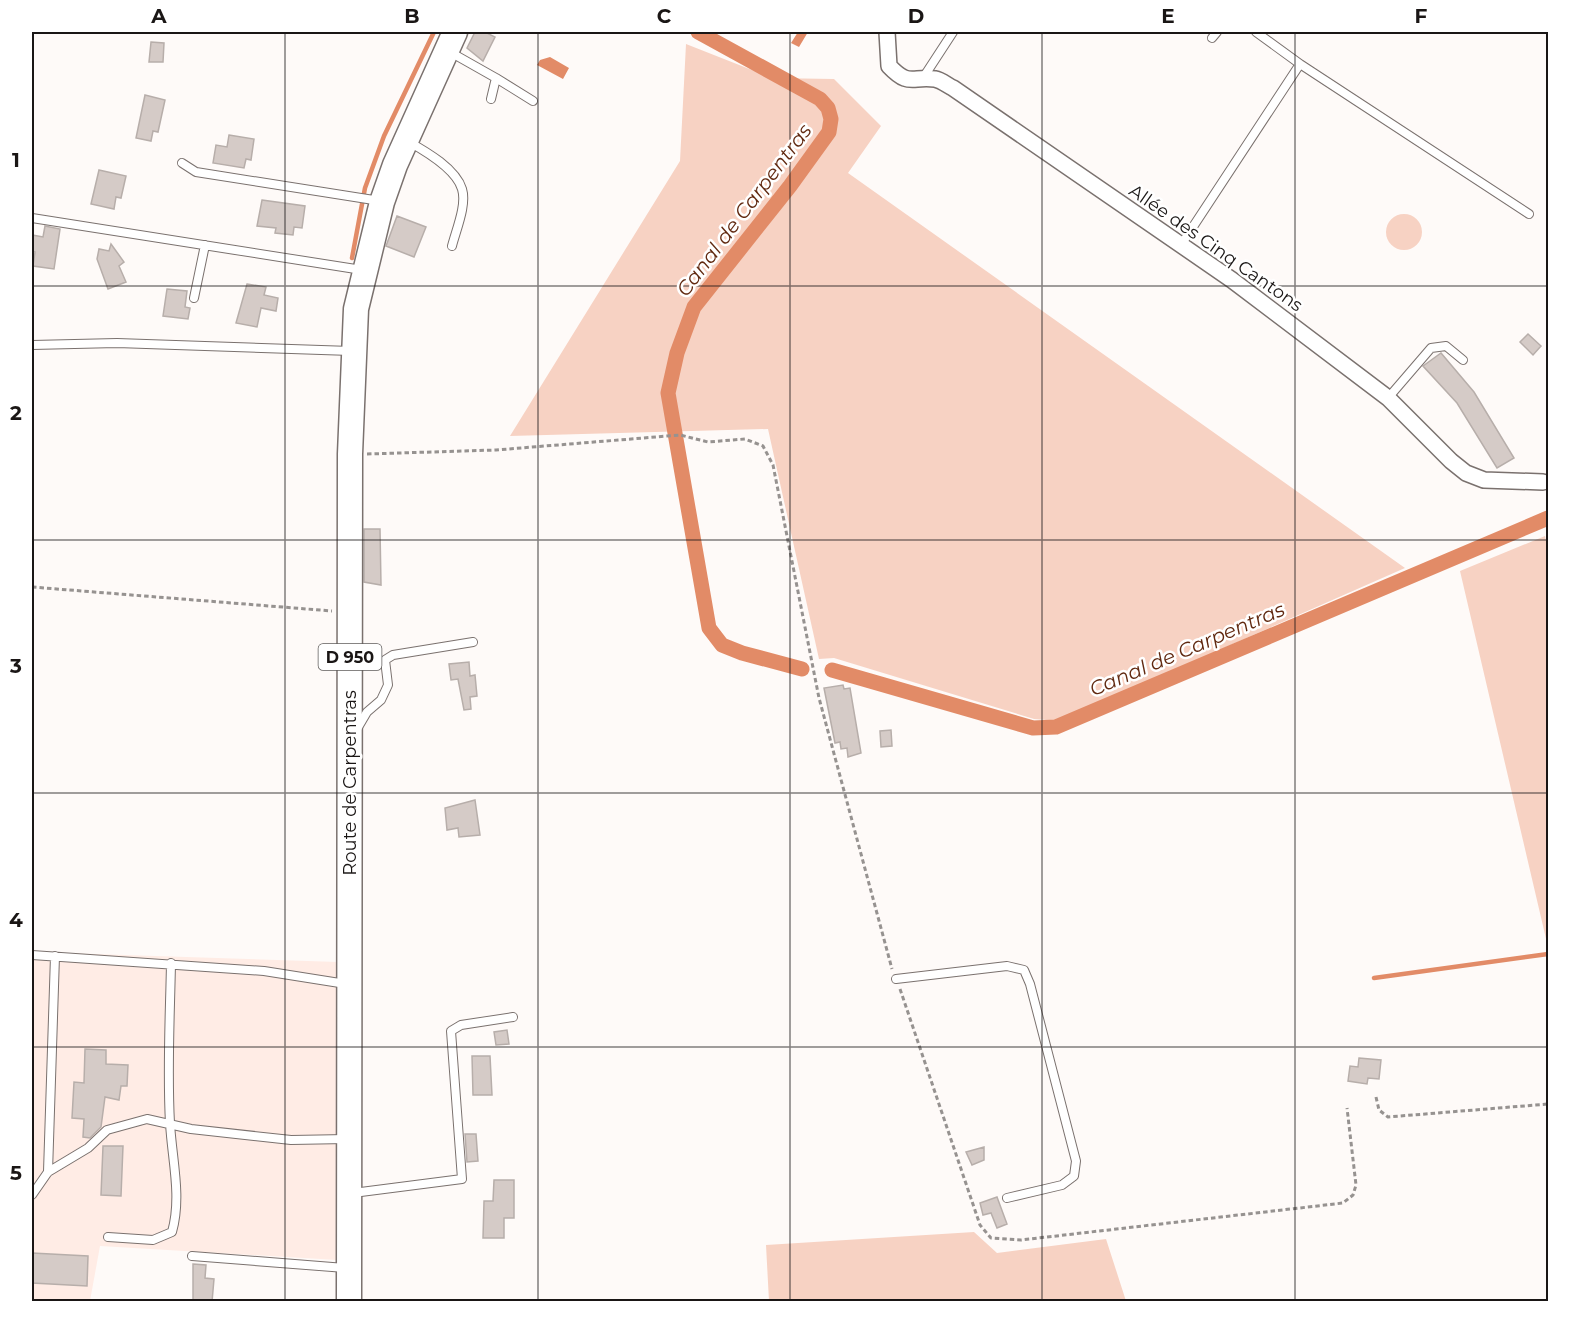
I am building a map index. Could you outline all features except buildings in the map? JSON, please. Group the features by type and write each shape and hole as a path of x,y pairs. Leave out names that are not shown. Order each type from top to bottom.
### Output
{"main road":[{"name":"Route de Carpentras","path":"349,1302 350,454 356,309 382,202 406,140 451,40"}],"street":[{"name":"Allée des Cinq Cantons","path":"887,32 889,66 909,81 937,80 953,88 1181,245 1388,398 1451,461 1466,472 1484,480 1543,482"}],"lane":[{"path":"922,80 953,32"},
{"path":"1256,32 1300,64 1529,214"},
{"path":"451,40 496,78 533,101"},
{"path":"1181,245 1300,64"},
{"path":"491,99 496,78"},
{"path":"406,140 441,164 456,179 463,191 452,246"},
{"path":"182,163 196,172 382,202"},
{"path":"32,218 364,270"},
{"path":"194,298 205,245"},
{"path":"32,345 117,343 353,351"},
{"path":"1388,398 1431,348 1446,346 1463,360"},
{"path":"350,740 367,712 381,700 388,685 385,660 393,655 473,642"},
{"path":"32,955 264,971 349,984"},
{"path":"48,1172 55,956"},
{"path":"108,1237 153,1240 172,1232 177,1215 175,1161 170,1124 171,963"},
{"path":"896,980 1007,966 1024,970 1030,984 1076,1161 1074,1176 1062,1185 1007,1198"},
{"path":"348,1194 462,1179 452,1031 461,1025 513,1017"},
{"path":"32,1195 48,1172 88,1148 107,1130 147,1119 191,1129 291,1140 348,1139"},
{"path":"192,1256 350,1268"}],"path":[{"path":"350,454 496,450 680,435 708,442 746,439 763,446 773,465 819,698 896,980 980,1225 992,1238 1021,1240 1343,1203 1353,1195 1356,1185 1347,1108"},
{"path":"32,587 351,613"},
{"path":"1376,1097 1379,1110 1388,1118 1548,1104"}],"shaded area":[{"path":"798,32 808,32 799,47 791,43"},
{"path":"686,44 772,78 834,79 881,126 848,173 1405,568 1058,721 1034,719 834,658 819,659 768,429 510,436 680,161"},
{"path":"550,57 569,68 563,79 537,65 540,60"},
{"path":"1404,214 1417,219 1422,232 1417,245 1404,250 1391,245 1386,232 1391,219"},
{"path":"1545,536 1548,550 1547,943 1460,571"},
{"path":"32,952 338,962 337,1260 100,1246 90,1301 32,1301"},
{"path":"974,1232 997,1253 1106,1239 1126,1301 769,1301 766,1245"}],"waterway":[{"path":"352,258 365,188 384,136 434,32"},
{"name":"Canal de Carpentras","path":"698,32 820,99 828,108 831,119 829,132 790,186 694,307 677,353 668,393 709,628 722,645 742,653 802,669"},
{"name":"Canal de Carpentras","path":"832,670 1033,728 1056,727 1548,518"},
{"path":"1374,978 1548,954"}]}
